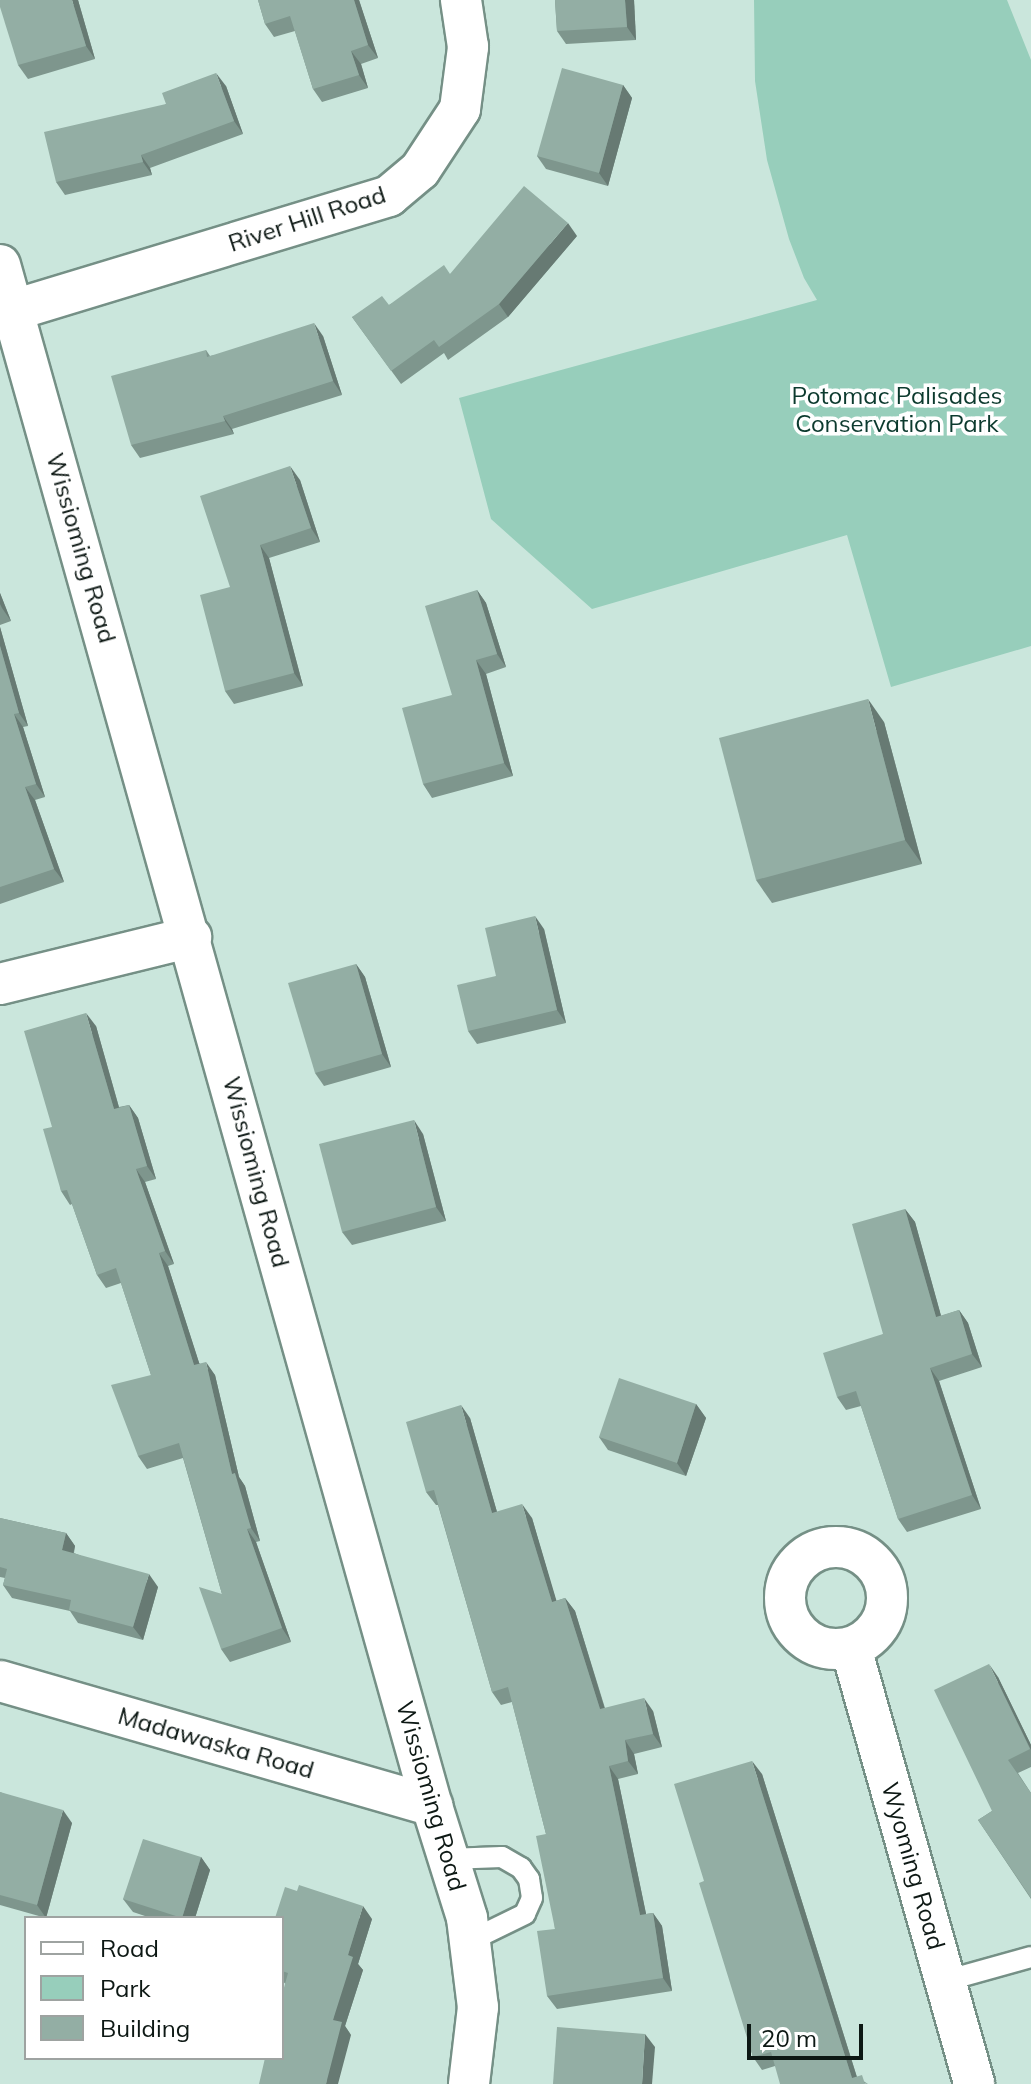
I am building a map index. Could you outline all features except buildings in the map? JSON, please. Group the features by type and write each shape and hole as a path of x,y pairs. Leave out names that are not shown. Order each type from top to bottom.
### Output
{"street":[{"name":"River Hill Road","path":"14,310 389,196 420,170 460,109 468,47 461,0"},
{"name":"Wissioming Road","path":"0,265 191,937 470,1941 478,2007 469,2084"},
{"path":"0,984 191,937"},
{"name":"Wyoming Road","path":"851,1648 974,2084"},
{"name":"Madawaska Road","path":"0,1681 432,1806"}],"lane":[{"path":"448,1859 502,1857 521,1868 529,1879 532,1898 525,1914 470,1941"},
{"path":"945,1981 1031,1957"}],"green space":[{"name":"Potomac Palisades Conservation Park","path":"754,0 1007,0 1031,60 1031,646 891,687 847,535 592,609 491,519 459,398 817,300 804,278 789,239 767,160 755,81"}]}
